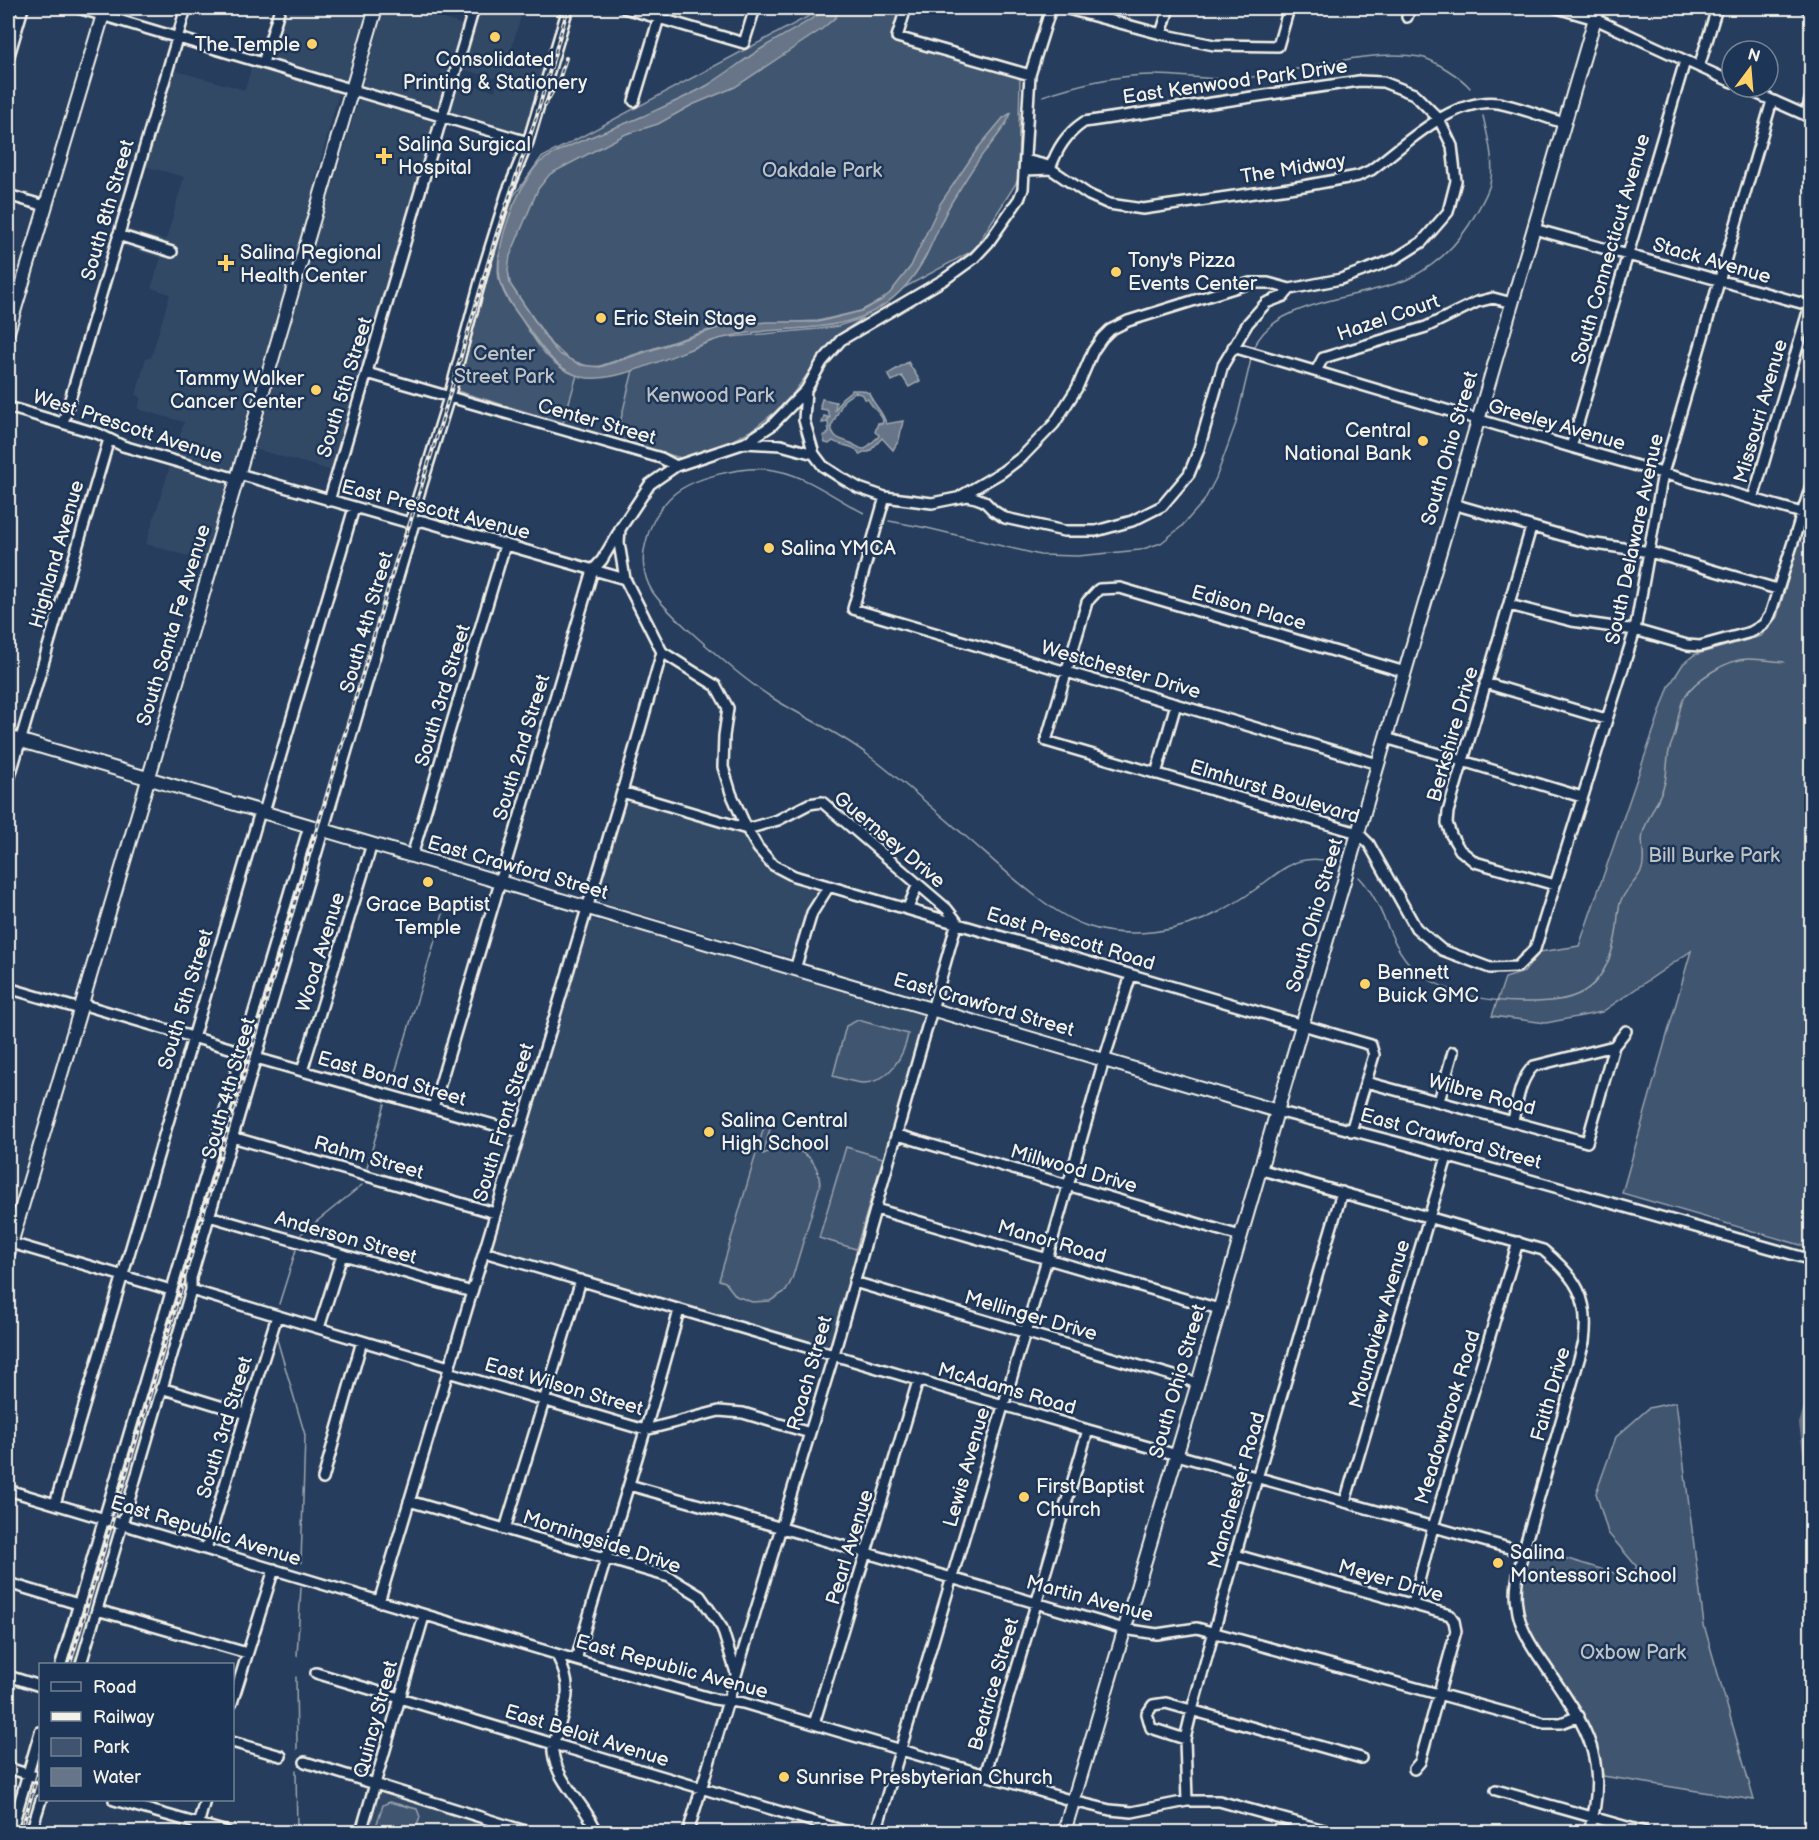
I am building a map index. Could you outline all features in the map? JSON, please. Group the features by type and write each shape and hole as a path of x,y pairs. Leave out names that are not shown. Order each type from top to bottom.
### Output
{"main road":[{"name":"South Santa Fe Avenue","path":"9,1243 376,8"},
{"path":"8,332 11,308 45,206 104,11"},
{"name":"South Ohio Street","path":"1064,1833 1359,833 1596,13"},
{"name":"East Crawford Street","path":"8,737 1277,1111"}],"street":[{"path":"8,59 22,8"},
{"path":"78,8 104,11 176,37 528,142"},
{"name":"South 8th Street","path":"63,423 186,8"},
{"path":"263,63 280,8"},
{"name":"South 5th Street","path":"329,501 474,8"},
{"name":"South 4th Street","path":"82,1663 191,1290 191,1278 449,397 484,267 507,193 528,142 568,8"},
{"path":"624,8 744,43 755,8"},
{"path":"634,100 662,8"},
{"path":"906,8 897,37 1030,75"},
{"path":"745,443 771,426 806,390 822,362 841,340 945,279 974,258 988,243 1019,199 1023,189 1030,75 1051,8"},
{"path":"1064,8 1161,34 1214,45 1278,46 1289,8"},
{"path":"1161,34 1169,8"},
{"path":"1557,8 1596,13 1684,61 1720,77"},
{"path":"1699,67 1717,8"},
{"path":"1806,8 1812,9"},
{"name":"South Connecticut Avenue","path":"1571,447 1684,61"},
{"name":"East Kenwood Park Drive","path":"1050,169 1057,150 1066,137 1084,122 1359,81 1383,82 1414,94 1439,119 1452,146 1456,181 1448,212 1422,242 1395,259 1341,279 1290,289"},
{"path":"1768,99 1809,116 1812,93"},
{"name":"South Delaware Avenue","path":"1535,950 1635,630 1663,473 1772,101"},
{"name":"The Midway","path":"1025,165 1045,165 1089,195 1109,204 1129,208 1151,208 1358,176 1371,170 1451,111 1472,104 1498,103 1564,123"},
{"path":"8,195 45,206"},
{"name":"Stack Avenue","path":"1533,228 1811,303"},
{"path":"118,235 172,252"},
{"path":"806,390 804,420 814,454 823,466 860,488 885,497 932,503 967,496 984,501 1005,518 1064,531 1096,531 1132,521 1162,506 1189,474 1198,452 1222,365 1248,322 1266,303 1284,296 1290,289 1261,283 1244,285 1128,321 1110,330 1093,351 1077,388 1054,424 1023,456 1002,472 958,497"},
{"path":"1261,283 1266,303"},
{"name":"Hazel Court","path":"1316,371 1323,358 1426,327 1477,302 1492,298 1512,303"},
{"name":"Missouri Avenue","path":"1753,499 1811,303"},
{"name":"Greeley Avenue","path":"1233,347 1802,513"},
{"name":"Center Street","path":"368,373 661,458 676,466"},
{"name":"West Prescott Avenue","path":"8,407 99,434 123,446 238,476"},
{"name":"Highland Avenue","path":"8,783 109,439"},
{"path":"745,443 781,445 814,454"},
{"name":"South 2nd Street","path":"433,1108 593,570 602,560 650,484 676,466 745,443"},
{"name":"East Prescott Avenue","path":"238,476 412,523 423,520 626,579"},
{"path":"1509,605 1572,621 1635,630 1687,645 1700,646 1751,632 1762,625 1770,615 1812,482"},
{"path":"980,485 984,501"},
{"name":"Westchester Drive","path":"885,497 853,609 1378,764"},
{"path":"1453,504 1589,543 1650,552 1777,589"},
{"name":"South 5th Street","path":"55,1504 193,1037 260,815 264,812 354,508"},
{"name":"Berkshire Drive","path":"1531,528 1462,762 1447,823 1460,850 1475,862 1555,885"},
{"path":"620,529 619,549 626,579 662,652"},
{"name":"South 3rd Street","path":"412,856 505,545"},
{"name":"Edison Place","path":"1067,672 1087,602 1099,589 1120,588 1405,672"},
{"name":"South Front Street","path":"379,1602 662,652"},
{"name":"East Prescott Road","path":"662,652 717,686 728,708 723,767 731,793 758,848 774,865 794,876 1371,1045 1374,1055 1366,1082"},
{"name":"Elmhurst Boulevard","path":"1067,672 1046,741 1359,833 1369,844 1416,928 1442,950 1490,968 1517,967 1535,950"},
{"path":"1485,683 1606,719"},
{"path":"1156,774 1176,704"},
{"path":"1386,738 1582,797"},
{"path":"622,792 747,829"},
{"name":"Guernsey Drive","path":"747,829 778,820 809,804 822,802 947,909 957,922"},
{"name":"South 4th Street","path":"62,1663 309,826"},
{"name":"Wood Avenue","path":"302,1071 372,844"},
{"path":"908,908 918,884"},
{"path":"795,969 812,913 829,886"},
{"name":"Roach Street","path":"688,1833 834,1354 934,1010 957,922"},
{"name":"Lewis Avenue","path":"876,1833 1131,975"},
{"path":"8,988 243,1052"},
{"path":"1513,1121 1524,1078 1534,1066 1614,1046 1626,1031"},
{"name":"Wilbre Road","path":"1366,1082 1587,1142 1614,1046"},
{"path":"1439,1101 1453,1052"},
{"name":"East Bond Street","path":"256,1058 519,1132"},
{"path":"1351,1131 1366,1082"},
{"name":"East Crawford Street","path":"1277,1111 1447,1156 1812,1260"},
{"name":"Millwood Drive","path":"898,1135 1240,1236"},
{"name":"Rahm Street","path":"232,1137 495,1213"},
{"name":"Moundview Avenue","path":"1346,1503 1447,1156"},
{"name":"Faith Drive","path":"1259,1169 1543,1250 1565,1268 1584,1300 1586,1325 1584,1342 1516,1579 1517,1607 1529,1643 1579,1716 1594,1752 1598,1786 1589,1833"},
{"name":"Manchester Road","path":"1187,1801 1185,1739 1192,1710 1257,1478 1342,1192"},
{"name":"Manor Road","path":"876,1209 1219,1309"},
{"name":"Anderson Street","path":"209,1216 472,1292"},
{"name":"Meadowbrook Road","path":"1413,1604 1518,1242"},
{"path":"9,1243 171,1290"},
{"name":"McAdams Road","path":"484,1252 834,1354 918,1381 1523,1552"},
{"path":"319,1328 342,1254"},
{"path":"506,1529 581,1280"},
{"name":"Mellinger Drive","path":"854,1281 1198,1383"},
{"name":"East Wilson Street","path":"191,1290 645,1430 719,1411 743,1413 810,1433"},
{"path":"576,1660 679,1310"},
{"name":"South 3rd Street","path":"206,1549 277,1316"},
{"path":"323,1479 362,1341"},
{"name":"Pearl Avenue","path":"814,1724 918,1381"},
{"path":"161,1388 246,1413"},
{"name":"Beatrice Street","path":"985,1775 1088,1430"},
{"name":"Martin Avenue","path":"629,1485 1125,1629 1157,1634 1197,1628 1544,1723 1561,1723 1579,1716"},
{"name":"East Republic Avenue","path":"8,1490 557,1655 714,1699 743,1703 1073,1801 1110,1810 1132,1812 1187,1801 1219,1801 1331,1833"},
{"name":"Morningside Drive","path":"409,1501 669,1577 700,1596 722,1628 736,1673"},
{"name":"Meyer Drive","path":"1236,1555 1450,1615 1456,1626 1420,1762 1414,1768"},
{"path":"234,1696 274,1569"},
{"path":"8,1583 78,1604"},
{"path":"97,1610 247,1653"},
{"name":"Quincy Street","path":"361,1833 424,1616"},
{"path":"726,1641 742,1644 748,1641"},
{"path":"557,1655 568,1681 568,1692 552,1751 562,1779 589,1816 597,1833"},
{"name":"East Beloit Avenue","path":"316,1673 848,1833"},
{"path":"8,1676 39,1686"},
{"path":"1185,1739 1151,1728 1147,1714 1153,1705 1159,1703 1192,1710 1361,1758"},
{"path":"11,1833 39,1736"},
{"path":"234,1743 281,1756"},
{"path":"305,1762 525,1832"},
{"path":"8,1768 39,1778"},
{"path":"1496,1790 1645,1833"},
{"path":"31,1833 41,1801"},
{"path":"117,1801 198,1828 227,1833"},
{"path":"198,1828 205,1801"}],"shaded area":[{"path":"287,8 368,8 346,80 276,62 273,59"},
{"path":"385,8 430,8 428,14 463,25 441,102 437,108 370,89 363,84"},
{"path":"479,8 523,9 510,54 544,64 523,133 456,115 451,110 457,81 495,91 498,79 461,69"},
{"name":"Salina Regional Health Center","path":"252,65 339,92 315,180 333,186 361,98 429,117 434,122 333,471 255,449 314,247 299,243 231,469 174,456 184,422 138,409 141,397 136,395 146,358 151,358 170,294 151,288 161,258 122,246 127,229 166,240 184,177 145,166 173,70 245,90"},
{"path":"633,370 616,439 563,423 577,375 586,378 609,378"},
{"path":"171,463 227,481 205,561 146,544"},
{"path":"626,798 743,832 747,834 761,858 817,889 818,892 809,910 794,956 790,957 600,902 595,898"},
{"name":"Salina Central High School","path":"590,919 700,947 926,1017 830,1347 491,1247"},
{"path":"380,1790 516,1832 366,1832"}],"green space":[{"name":"Oakdale Park","path":"819,8 900,8 891,40 1020,77 1018,180 974,250 861,311 818,321 724,325 600,366 590,367 570,360 551,344 510,284 508,271 499,256 499,280 508,301 551,360 567,372 577,375 563,423 457,391 495,249 513,197 541,158 811,15"},
{"name":"Kenwood Park","path":"863,318 835,337 792,395 775,412 752,430 733,440 684,459 616,439 633,370 720,338 818,329 838,326"},
{"name":"Bill Burke Park","path":"1811,501 1811,1248 1622,1193 1691,951 1602,1012 1546,1023 1492,1016 1505,978 1524,972 1540,952 1579,946 1669,686 1683,664 1694,655 1761,636 1777,617"},
{"path":"858,1020 908,1034 899,1060 887,1074 871,1082 858,1083 833,1076 846,1026"},
{"path":"766,1120 772,1122 763,1154 783,1149 801,1152 814,1164 820,1185 792,1279 786,1291 770,1301 752,1302 736,1296 725,1282 719,1280"},
{"path":"846,1147 883,1158 856,1249 819,1238"},
{"name":"Oxbow Park","path":"1676,1402 1704,1625 1754,1800 1603,1776 1596,1744 1584,1714 1537,1647 1523,1618 1520,1595 1528,1547 1627,1577 1637,1567 1608,1533 1596,1493 1616,1437 1649,1408"},
{"path":"389,1802 417,1809 420,1817 415,1832 374,1832 383,1805"}],"water":[{"path":"827,8 840,8 836,17 822,29 735,87 692,105 658,124 626,134 550,174 538,189 510,256 508,270 510,284 559,354 581,365 600,367 724,326 767,322 818,322 861,311 890,293 911,266 940,204 978,148 1003,118 1011,113 951,203 924,260 912,278 891,300 869,314 844,322 819,327 765,331 712,341 647,366 612,376 582,377 560,366 542,348 511,305 502,286 499,272 499,257 507,222 521,189 530,175 540,162 557,152 641,117 708,85"},
{"path":"908,362 920,381 909,387 902,376 892,381 888,374"},
{"path":"852,390 862,390 869,393 886,424 903,421 899,440 893,450 882,438 869,452 863,452 860,455 852,447 833,441 829,444 825,443 823,436 829,433 828,422 822,423 824,416 828,417 828,420 830,417 827,410 821,409 822,399 836,402 835,411 842,398","holes":["855,392 863,395 883,420 882,424 878,423 875,432 879,435 878,437 865,449 838,438 831,427 844,400"]}],"waterway":[{"path":"1043,96 1082,84 1123,77 1162,75 1233,79 1356,58 1399,55 1432,61 1454,74 1470,88"},
{"path":"1254,348 1264,332 1280,319 1299,310 1390,286 1408,279 1426,269 1450,249 1469,225 1490,184 1491,159 1483,116"},
{"path":"889,521 1040,555 1078,556 1140,550 1161,543 1181,527 1204,501 1216,478 1236,423 1252,355"},
{"path":"864,513 817,486 780,471 755,469 718,474 683,488 664,504 650,529 644,548 644,567 647,579 652,591 670,613 740,674 771,697 857,747 905,784 1039,898 1055,910 1087,926 1119,933 1137,933 1188,925 1232,905 1294,863 1313,859 1334,862"},
{"path":"1359,877 1369,889 1401,954 1410,965 1433,982 1470,996 1510,1002 1557,1000 1584,992 1603,972 1610,958 1620,903 1642,869 1643,833 1665,782 1669,751 1684,698 1703,678 1731,663 1748,659 1784,662"},
{"path":"391,1086 443,914"},
{"path":"367,1167 385,1104"},
{"path":"301,1234 362,1185"},
{"path":"279,1304 296,1250"},
{"path":"276,1336 305,1435 301,1563"},
{"path":"1812,1396 1804,1424 1812,1479"},
{"path":"297,1656 301,1587"},
{"path":"296,1677 297,1749"},
{"path":"296,1770 297,1832"}],"railway":[{"path":"70,1663 396,561 449,397 496,236 536,118 568,8"},
{"path":"545,105 559,80 566,58"},
{"path":"21,1832 39,1769"}],"place":[{"name":"Consolidated Printing & Stationery","path":"495,37"},
{"name":"The Temple","path":"312,44"},
{"name":"Salina Surgical Hospital","path":"384,156"},
{"name":"Salina Regional Health Center","path":"226,263"},
{"name":"Tony's Pizza Events Center","path":"1116,272"},
{"name":"Eric Stein Stage","path":"601,318"},
{"name":"Tammy Walker Cancer Center","path":"316,390"},
{"name":"Central National Bank","path":"1423,441"},
{"name":"Salina YMCA","path":"769,548"},
{"name":"Grace Baptist Temple","path":"428,882"},
{"name":"Bennett Buick GMC","path":"1365,984"},
{"name":"Salina Central High School","path":"709,1132"},
{"name":"First Baptist Church","path":"1024,1497"},
{"name":"Salina Montessori School","path":"1498,1563"},
{"name":"Sunrise Presbyterian Church","path":"784,1777"}],"park label":[{"name":"Center Street Park","path":"504,364"}]}
